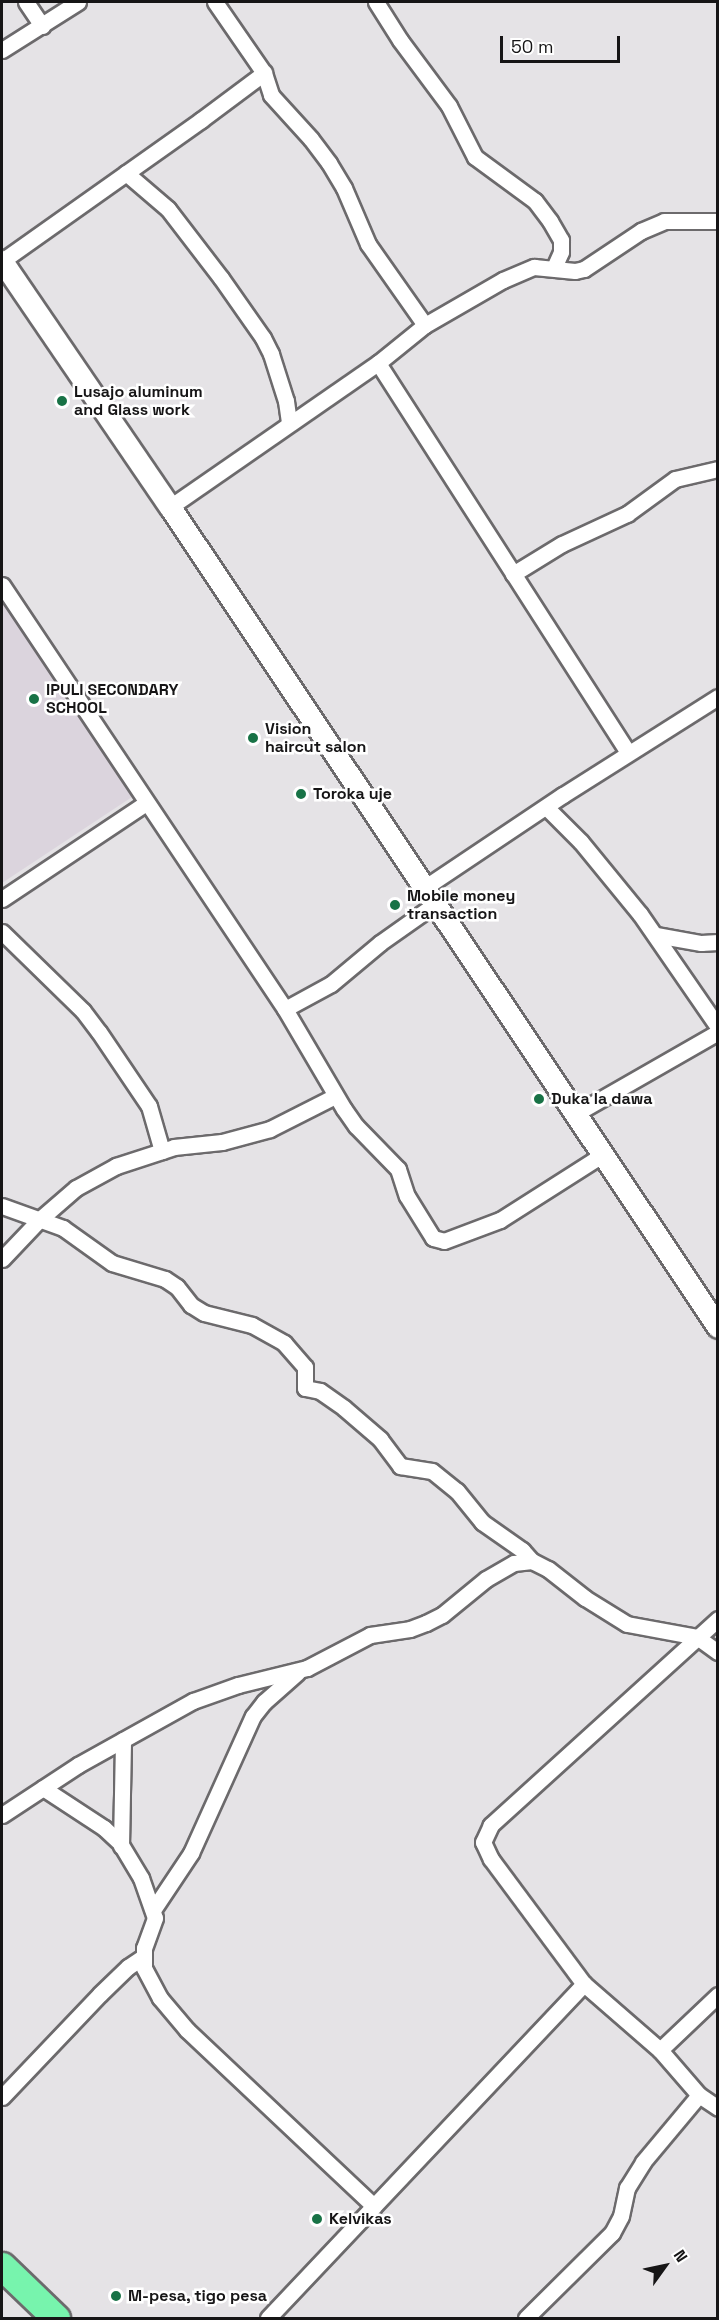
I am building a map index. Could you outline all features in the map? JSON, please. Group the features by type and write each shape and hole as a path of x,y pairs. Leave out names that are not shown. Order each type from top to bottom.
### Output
{"highway":[{"path":"2,2266 56,2319"}],"street":[{"path":"26,2 42,26"},
{"path":"2,50 78,2"},
{"path":"215,2 264,72 266,85 277,105 312,139 329,164 368,244 425,325"},
{"path":"376,2 400,40 449,106 475,157 534,201 550,221 561,240 561,252 554,268"},
{"path":"264,72 2,261 170,507 717,1327"},
{"path":"126,173 168,209 263,338 271,354 286,401 289,423"},
{"path":"170,507 378,363 425,325 524,270 534,267 567,271 584,269 641,231 664,221 717,222"},
{"path":"378,363 628,753"},
{"path":"513,574 562,544 627,514 675,480 717,469"},
{"path":"2,585 285,1009 335,1096 356,1126 398,1169 411,1204 428,1231 438,1240 453,1239 511,1214 603,1155"},
{"path":"285,1009 341,977 429,896 546,807 717,697"},
{"path":"2,899 146,803"},
{"path":"546,807 581,842 656,935 717,1029 575,1114"},
{"path":"2,932 83,1011 99,1032 149,1107 162,1151"},
{"path":"656,935 701,943 717,942"},
{"path":"2,1259 39,1220 76,1188 106,1171 162,1151 222,1142 270,1129 335,1096"},
{"path":"2,1206 69,1231 112,1263 165,1279 177,1287 187,1302 204,1313 239,1320 284,1343 302,1361 306,1373 305,1388 325,1394 371,1430 382,1441 398,1465 432,1471 457,1491 482,1522 522,1550 532,1561 548,1569 585,1598 627,1623 697,1636 717,1652"},
{"path":"2,1815 123,1740 214,1692 302,1669 326,1660 370,1635 410,1629 426,1623 442,1615 499,1571 514,1563 532,1561"},
{"path":"717,1619 486,1833 486,1851 584,1984 660,2050 699,2095 717,2108"},
{"path":"153,1910 191,1853 253,1716 264,1702 302,1669"},
{"path":"121,1846 123,1740"},
{"path":"43,1788 104,1828 121,1846 141,1878 155,1918 143,1957 144,1968 160,1998 187,2030 374,2206"},
{"path":"2,2097 100,1994 128,1967 143,1957"},
{"path":"273,2317 374,2206 584,1984"},
{"path":"660,2050 717,1995"},
{"path":"525,2319 612,2233 621,2216 627,2188 643,2162 699,2095"}],"shaded area":[{"name":"IPULI SECONDARY SCHOOL","path":"2,600 132,797 2,883"}],"place":[{"name":"Lusajo aluminum and Glass work","path":"62,401"},
{"name":"IPULI SECONDARY SCHOOL","path":"34,699"},
{"name":"Vision haircut salon","path":"253,738"},
{"name":"Toroka uje","path":"301,794"},
{"name":"Mobile money transaction","path":"395,905"},
{"name":"Duka la dawa","path":"539,1099"},
{"name":"Kelvikas","path":"317,2219"},
{"name":"M-pesa, tigo pesa","path":"116,2296"}]}
